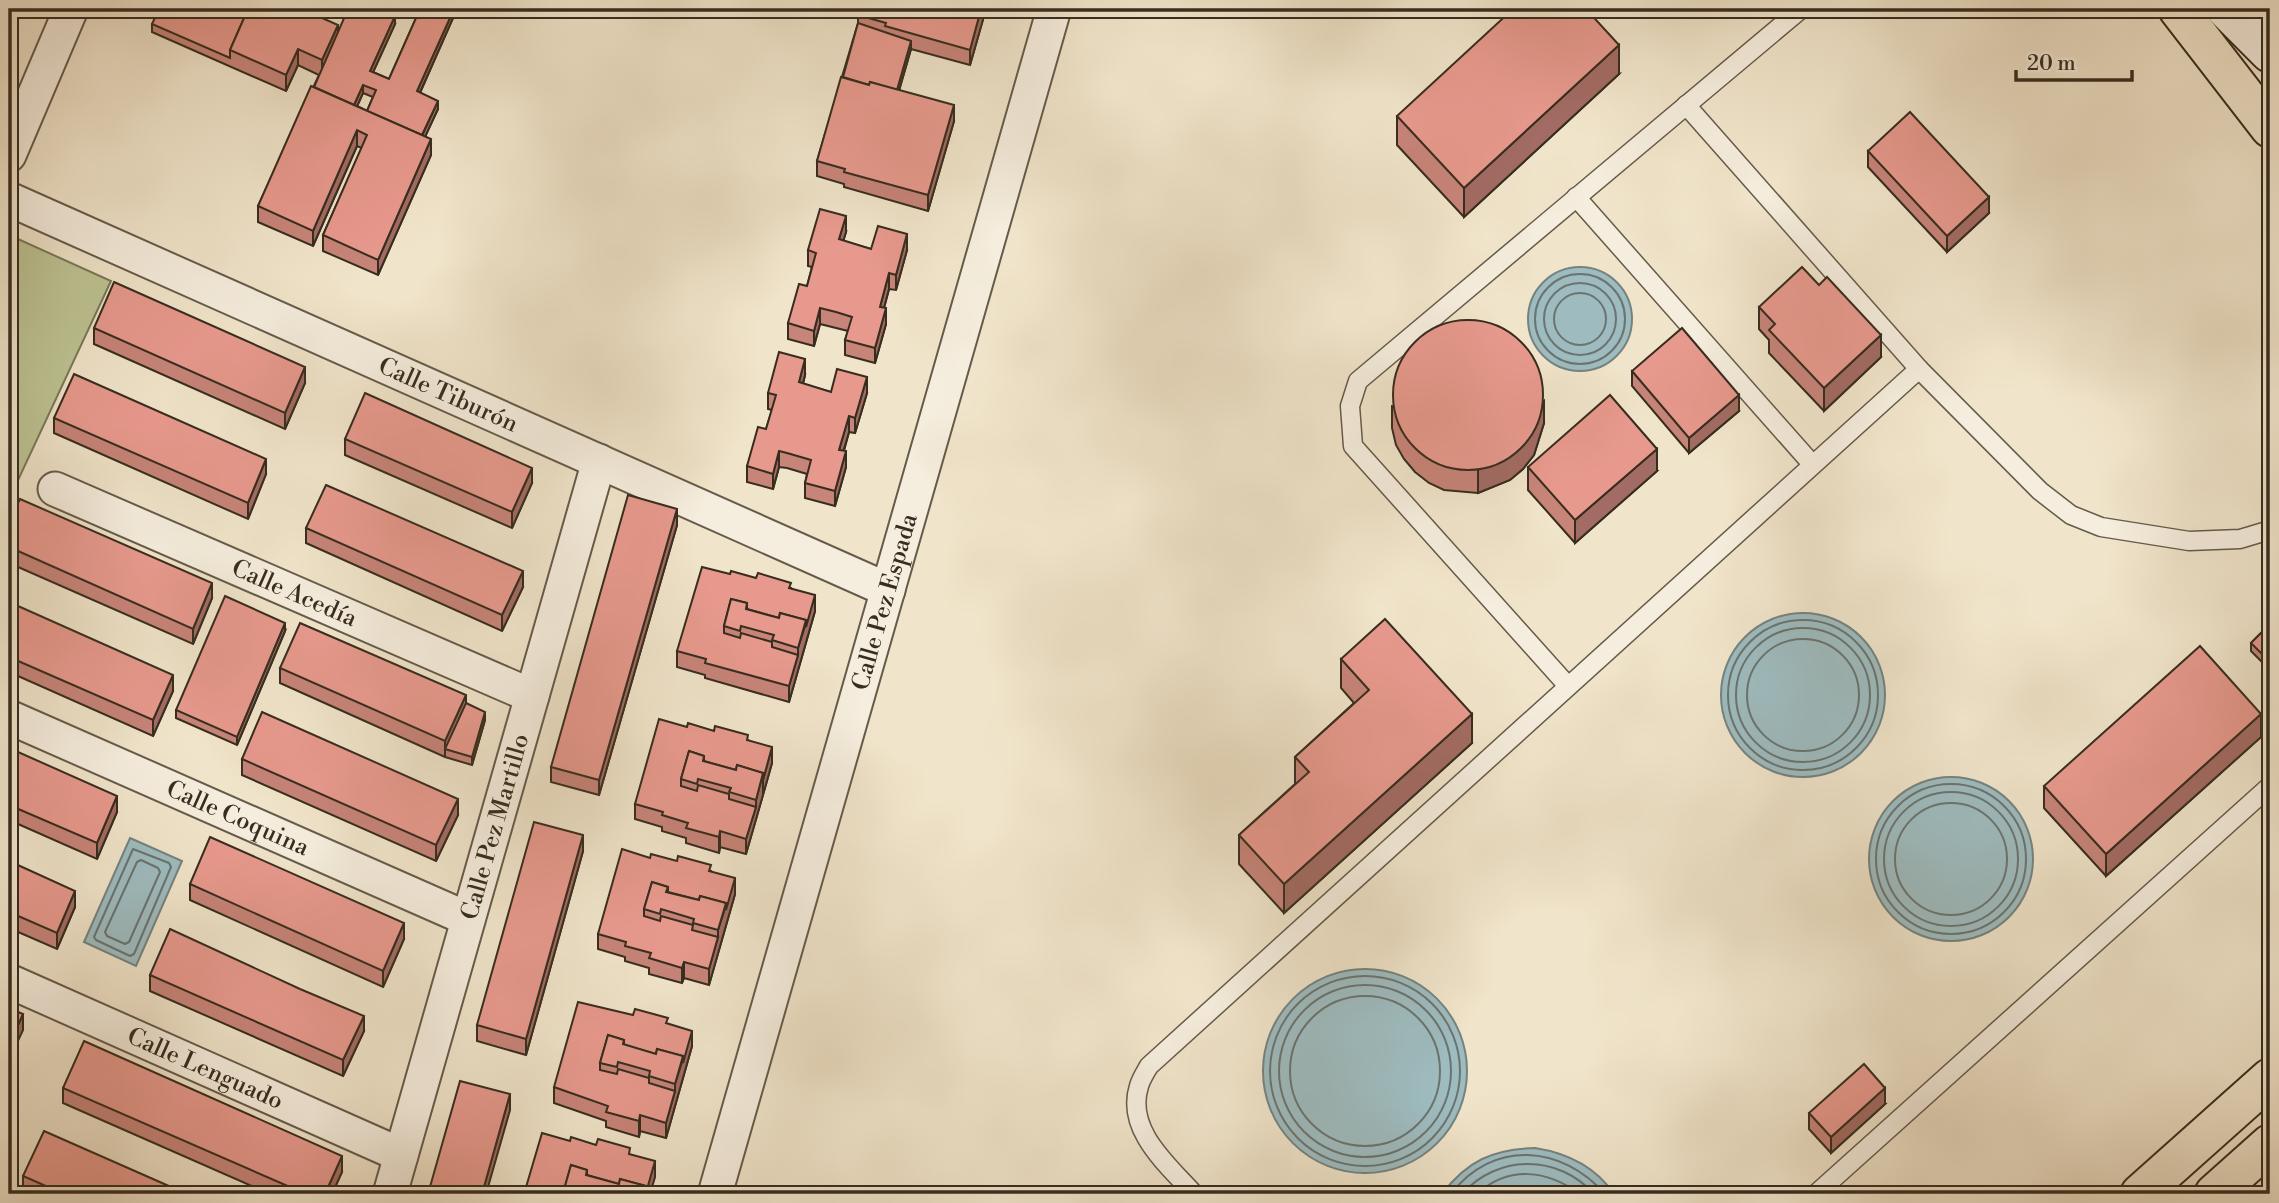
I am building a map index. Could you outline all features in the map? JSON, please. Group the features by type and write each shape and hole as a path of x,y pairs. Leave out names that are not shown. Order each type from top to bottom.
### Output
{"highway":[{"path":"2178,9 2270,128"},
{"path":"2140,1194 2270,1076"},
{"path":"2214,1194 2270,1144"}],"main road":[{"path":"2226,9 2270,53"}],"street":[{"path":"9,155 71,9"},
{"name":"Calle Pez Espada","path":"715,1194 1054,9"},
{"name":"Calle Tiburón","path":"9,199 888,590"},
{"name":"Calle Pez Martillo","path":"390,1194 599,461"},
{"name":"Calle Acedía","path":"55,489 532,696"},
{"name":"Calle Coquina","path":"9,717 468,919"},
{"name":"Calle Lenguado","path":"9,981 401,1155"}],"lane":[{"path":"1568,686 1353,446 1350,406 1359,381 1801,9"},
{"path":"1686,106 1919,369 2040,491 2071,515 2101,527 2189,541 2240,539 2270,530"},
{"path":"1576,197 1812,464"},
{"path":"1194,1194 1150,1144 1137,1116 1138,1088 1149,1066 1919,369"},
{"path":"1816,1194 2270,786"}],"green space":[{"path":"9,235 111,281 13,491 9,489"}],"water":[{"path":"1580,267 1600,271 1617,282 1628,299 1632,319 1628,339 1617,356 1600,367 1580,371 1560,367 1543,356 1532,339 1528,319 1532,299 1543,282 1560,271"},
{"path":"1803,613 1835,619 1849,626 1861,637 1872,649 1879,663 1885,695 1879,727 1872,741 1861,753 1849,764 1835,771 1803,777 1771,771 1757,764 1745,753 1734,741 1727,727 1721,695 1727,663 1734,649 1745,637 1757,626 1771,619"},
{"path":"1951,777 1983,783 1997,790 2009,801 2020,813 2027,827 2033,859 2027,891 2020,905 2009,917 1997,928 1983,935 1951,941 1919,935 1905,928 1893,917 1882,905 1875,891 1869,859 1875,827 1882,813 1893,801 1905,790 1919,783"},
{"path":"130,838 182,861 136,966 84,942"},
{"path":"1365,969 1404,977 1422,986 1437,999 1450,1014 1459,1032 1467,1071 1459,1110 1450,1128 1437,1143 1422,1156 1404,1165 1365,1173 1326,1165 1308,1156 1293,1143 1280,1128 1271,1110 1263,1071 1271,1032 1280,1014 1293,999 1308,986 1326,977"},
{"path":"1535,1148 1558,1153 1579,1162 1598,1176 1614,1194 1442,1194 1461,1173 1482,1159 1506,1151"}],"building":[{"path":"159,9 248,9 230,50 230,58 152,24"},
{"path":"248,9 316,9 313,14 338,25 322,60 298,49 286,75 230,50"},
{"path":"348,9 377,9 395,16 370,71 389,79 420,9 454,9 417,91 438,101 422,135 367,111 376,90 363,85 354,105 314,87"},
{"path":"860,9 981,9 970,50 885,26 886,23 858,15"},
{"path":"1513,9 1586,9 1619,45 1464,188 1397,116"},
{"path":"858,23 911,41 897,90 843,77"},
{"path":"841,77 869,85 870,82 954,105 928,195 844,172 845,169 817,161"},
{"path":"311,86 431,139 378,260 323,235 367,135 357,130 313,231 258,206"},
{"path":"1910,112 1989,197 1947,236 1868,151"},
{"path":"820,209 846,216 839,239 871,249 878,226 907,234 896,275 889,273 880,307 886,308 875,348 845,340 852,317 836,312 820,308 814,331 788,323 799,284 807,286 816,253 808,250"},
{"path":"1802,267 1819,285 1827,277 1881,335 1824,388 1769,330 1775,324 1759,307"},
{"path":"114,282 305,367 285,413 94,328"},
{"path":"1468,320 1497,325 1521,342 1538,366 1543,395 1538,424 1521,448 1497,465 1468,470 1439,465 1415,448 1398,424 1393,395 1398,366 1415,342 1439,325"},
{"path":"1682,328 1739,395 1689,438 1632,371"},
{"path":"779,352 805,359 799,382 831,392 837,369 867,377 855,418 849,416 839,450 846,451 835,491 805,483 811,460 787,453 779,451 773,474 747,466 758,427 766,429 776,395 768,393"},
{"path":"74,374 266,459 248,503 54,418"},
{"path":"365,393 532,468 512,512 345,439"},
{"path":"1610,395 1657,449 1575,520 1528,467"},
{"path":"326,485 523,571 502,615 306,528"},
{"path":"628,495 677,509 599,780 551,767"},
{"path":"20,499 212,583 193,629 9,547 9,521"},
{"path":"702,567 756,578 758,573 791,583 789,588 815,595 806,627 806,620 780,613 779,618 747,609 747,603 731,599 724,633 740,638 741,633 772,642 772,647 798,655 789,686 705,663 706,659 677,651"},
{"path":"225,596 285,623 237,737 176,710"},
{"path":"731,599 747,603 746,609 779,618 780,613 806,620 798,648 772,640 774,635 741,626 740,631 724,626"},
{"path":"9,602 173,675 153,720 9,657"},
{"path":"1385,619 1472,714 1284,884 1239,835 1309,772 1295,757 1369,690 1341,659"},
{"path":"300,623 466,695 445,741 280,668"},
{"path":"2270,624 2270,662 2251,643"},
{"path":"2200,646 2261,714 2106,854 2044,786"},
{"path":"466,703 485,712 472,757 445,749"},
{"path":"262,712 458,799 436,845 242,759"},
{"path":"659,719 687,727 688,723 714,731 715,726 748,735 747,740 772,747 763,780 763,773 737,765 736,770 704,761 704,756 689,751 681,779 681,786 697,791 698,785 729,794 729,799 756,807 746,839 720,831 719,837 686,828 688,823 635,804"},
{"path":"9,748 117,796 97,843 9,805"},
{"path":"689,751 704,756 703,761 736,770 737,765 763,773 756,800 729,792 731,788 698,779 697,784 681,779"},
{"path":"534,822 583,835 526,1039 477,1025"},
{"path":"210,837 404,923 383,971 190,884"},
{"path":"622,849 650,858 651,854 677,861 678,856 711,865 709,871 735,878 726,910 726,903 668,892 668,887 652,882 644,909 644,916 660,921 661,916 693,925 692,930 718,937 709,969 684,962 682,968 649,958 651,953 625,946 626,942 598,934"},
{"path":"9,861 75,891 57,933 9,912"},
{"path":"652,882 668,887 666,892 699,900 700,896 726,903 718,930 661,909 660,914 644,909"},
{"path":"170,929 364,1016 343,1060 150,975"},
{"path":"578,1002 633,1015 635,1009 668,1018 666,1023 692,1031 683,1063 683,1056 657,1049 656,1054 624,1045 624,1040 608,1035 600,1063 600,1070 617,1074 618,1069 649,1078 649,1083 675,1091 666,1123 640,1115 639,1121 606,1112 608,1106 554,1087"},
{"path":"9,1008 23,1014 9,1045"},
{"path":"608,1035 624,1040 623,1044 656,1054 657,1049 683,1056 675,1084 649,1076 650,1071 618,1062 617,1067 600,1063"},
{"path":"84,1041 342,1156 325,1194 306,1194 63,1088"},
{"path":"1864,1064 1885,1088 1831,1137 1809,1113"},
{"path":"460,1081 510,1094 482,1194 428,1194"},
{"path":"44,1131 187,1194 64,1194 23,1176"},
{"path":"542,1133 570,1141 571,1137 596,1145 598,1139 630,1148 629,1154 655,1161 646,1193 646,1186 620,1179 619,1184 587,1175 587,1170 571,1165 563,1194 524,1194"},
{"path":"571,1165 587,1170 586,1175 619,1184 620,1179 646,1186 644,1194 563,1193"}]}
